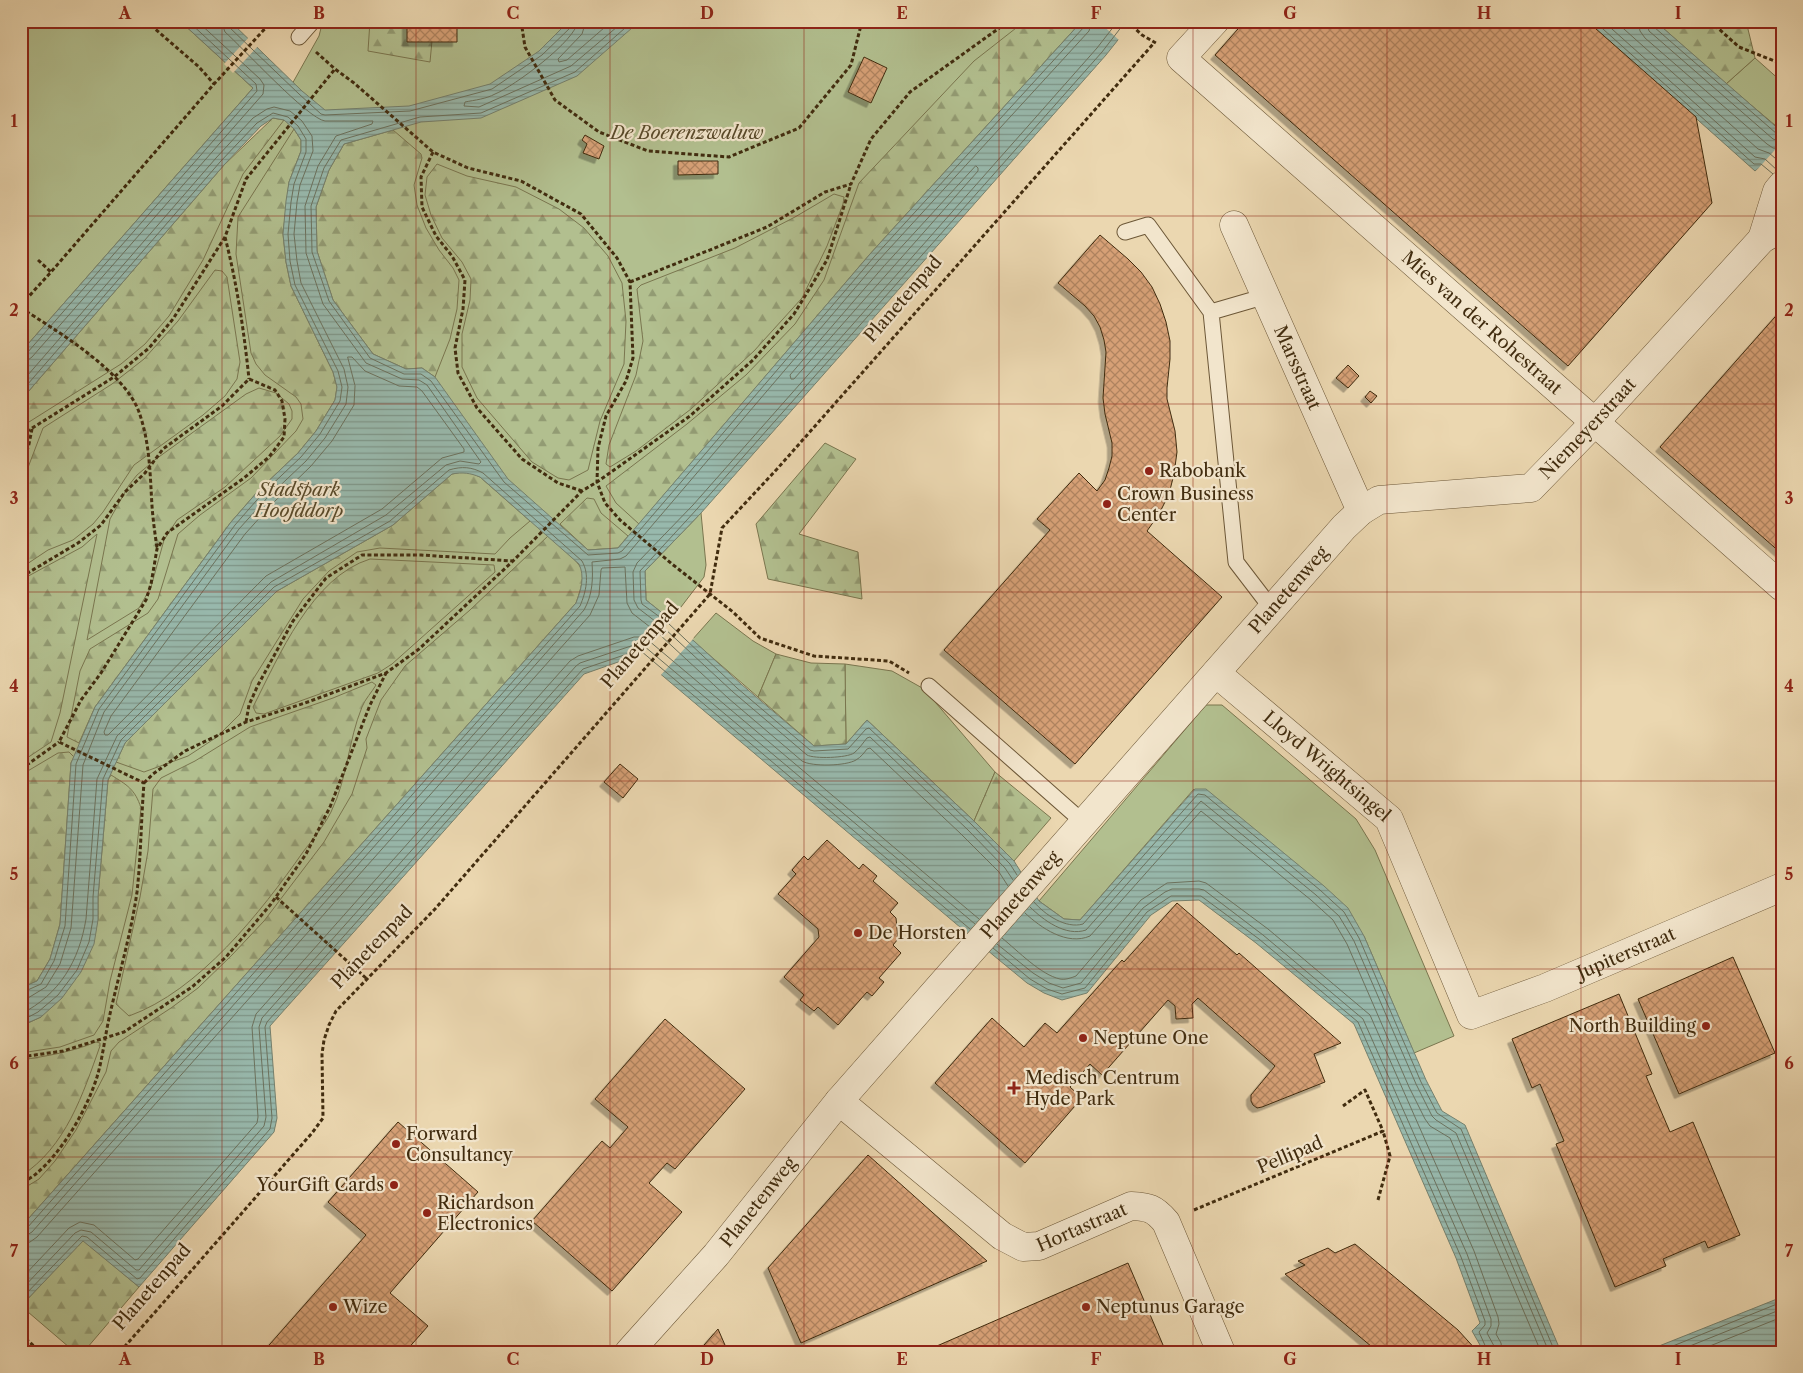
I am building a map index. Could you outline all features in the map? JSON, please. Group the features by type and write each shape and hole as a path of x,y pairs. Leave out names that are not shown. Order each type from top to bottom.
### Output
{"street":[{"name":"Mies van der Rohestraat","path":"1214,21 1181,58 1782,587"},
{"name":"Niemeyerstraat","path":"1360,511 1378,500 1531,488 1596,422 1772,234 1779,188"},
{"name":"Marsstraat","path":"1234,224 1360,511"},
{"name":"Planetenweg","path":"629,1352 716,1255 840,1101 1083,822 1360,511"},
{"name":"Lloyd Wrightsingel","path":"1216,673 1389,819 1471,1015"},
{"name":"Jupiterstraat","path":"1471,1015 1545,988 1782,888"},
{"name":"Hortastraat","path":"840,1101 1002,1236 1024,1247 1039,1246 1131,1206 1155,1210 1166,1222 1221,1352"}],"lane":[{"path":"299,37 314,21"},
{"path":"1125,232 1148,224 1211,312 1236,562 1272,609"},
{"path":"1211,312 1266,296"},
{"path":"929,686 1083,822"}],"path":[{"path":"146,21 199,67 214,84"},
{"path":"21,769 58,742 81,700 101,673 146,600 151,584 157,549 146,435 138,411 128,391 76,346 21,306 214,84 272,21"},
{"path":"521,21 525,47 555,100 599,132 648,151 729,157 799,128 850,65 862,21"},
{"path":"21,1183 36,1174 52,1157 69,1134 84,1108 97,1077 104,1037 126,950 136,894 141,848 144,783 153,774 185,751 246,722 305,703 386,673 419,649 513,561 582,491 690,416 753,360 794,314 828,260 851,184 871,139 910,92 1009,21"},
{"name":"Planetenpad","path":"120,1352 306,1141 323,1118 322,1054 324,1040 336,1011 435,909 710,594 722,528 777,469 1154,42 1142,35 1126,21"},
{"path":"1710,21 1739,47 1782,64"},
{"path":"1775,21 1782,42"},
{"path":"299,37 433,152 468,168 521,181 582,214 617,258 630,282 633,358 626,381 606,416 598,448 597,482 605,503 620,520 733,612 760,638 814,656 889,661 929,686"},
{"path":"21,436 114,377 149,348 173,319 226,237 246,179 334,69"},
{"path":"433,152 420,176 422,208 436,236 452,256 465,280 463,308 455,348 458,372 478,408 522,459 558,483 582,491"},
{"path":"630,282 767,227 825,192 851,184"},
{"path":"21,577 78,543 101,525 125,492 163,449 222,406 248,379 245,335 237,284 226,237"},
{"path":"38,260 51,272"},
{"path":"157,549 167,533 244,478 269,457 284,437 285,419 282,401 275,390 248,379"},
{"path":"21,470 30,444 32,429"},
{"path":"246,722 249,705 258,684 293,620 326,578 362,554 421,554 513,561"},
{"path":"21,1057 63,1051 124,1032 192,987 226,957 276,897 306,854 330,807 370,705 386,673"},
{"path":"58,742 144,783"},
{"path":"276,897 367,979"},
{"path":"1343,1106 1365,1090 1383,1131 1390,1156 1378,1200"},
{"name":"Pellipad","path":"1166,1222 1383,1131"},
{"path":"21,1334 40,1352"}],"green space":[{"path":"21,21 180,21 253,88 21,352"},
{"name":"Stadspark Hoofddorp","path":"326,21 1083,21 21,1227 21,400 273,118"},
{"path":"370,21 382,21 433,30 430,62 368,51"},
{"path":"1025,21 1082,21 870,254 639,524 616,503 606,486 687,424 746,375 795,324 824,280 859,183 974,61"},
{"path":"1655,21 1746,21 1755,58 1726,84"},
{"path":"1755,58 1782,82 1782,131 1726,84"},
{"path":"273,118 284,120 243,174 203,260 169,316 145,344 121,364 21,427 21,400 224,165"},
{"path":"294,129 301,140 301,151 289,182 283,234 286,262 291,286 333,372 337,387 335,400 316,431 298,453 259,490 231,522 95,707 79,743 67,737 80,671 90,649 148,613 158,599 178,534 200,515 251,478 296,431 303,419 301,404 296,397 265,375 256,364 251,353 236,254 238,217"},
{"path":"393,130 421,154 422,158 414,185 417,205 426,228 459,280 457,309 450,339 435,377 422,368 406,369 373,354 333,300 317,251 316,207 329,170 344,144"},
{"path":"437,164 467,176 516,187 559,209 584,228 608,256 622,283 626,321 624,364 600,421 588,470 569,480 558,478 532,462 477,398 462,367 462,334 470,300 471,279 462,262 442,238 431,215 425,195 427,177"},
{"path":"834,194 844,197 843,204 827,246 802,298 754,351 691,409 636,451 610,467 606,464 609,445 636,375 643,341 637,289 641,285 735,248 795,217"},
{"path":"215,270 222,271 227,277 240,362 237,379 225,396 203,415 134,465 93,524 73,540 48,550 21,568 21,486 43,428 112,384 144,359 178,321"},
{"path":"259,388 276,393 289,404 292,411 292,419 280,436 225,487 177,520 164,540 151,587 139,608 87,640 110,519 129,485 137,475 156,459 246,394"},
{"path":"825,443 856,459 799,534 858,552 862,599 768,579 756,524"},
{"path":"461,472 471,473 480,477 530,521 495,554 380,548 357,552 329,571 303,599 252,681 240,714 217,737 188,756 144,772 116,762 125,743 277,591 393,525 452,474"},
{"path":"587,498 594,499 601,513 628,536 618,548 588,550 560,524"},
{"path":"701,513 706,565 704,577 671,620 646,600 645,571"},
{"path":"97,534 60,713 51,742 21,762 21,580 82,547"},
{"path":"548,536 572,558 582,571 582,583 576,603 21,1227 21,1190 39,1179 55,1161 76,1130 106,1072 111,1051 119,1042 198,988 264,921 324,842 352,794 367,748 366,739 381,700 405,666 470,610"},
{"path":"370,559 494,565 495,572 392,664 378,673 264,714 256,713 253,707 274,665 299,621 314,600 349,568"},
{"path":"716,613 753,641 776,654 758,697 692,640"},
{"path":"776,654 811,663 845,664 846,744 814,746 758,697"},
{"path":"845,664 892,671 924,689 995,772 974,821 867,720 846,744"},
{"path":"372,682 376,685 363,704 357,720 337,799 318,833 268,899 227,947 180,988 155,1004 129,1016 116,1004 140,897 148,851 153,789 161,778 195,761 250,727 333,698"},
{"path":"1206,705 1222,705 1356,819 1375,850 1454,1036 1414,1053 1364,936 1194,789 1080,920 1064,919 1039,901"},
{"path":"69,752 74,757 71,763 60,924 50,959 37,981 21,988 21,775 58,753"},
{"path":"995,772 1051,818 1014,861 974,821"},
{"path":"111,775 130,788 141,808 132,895 110,981 103,1021 94,1035 60,1047 21,1053 21,1026 41,1017 98,920 98,897 108,780"},
{"path":"96,1042 100,1043 100,1046 71,1118 50,1150 37,1164 21,1176 21,1060 69,1051"},
{"path":"83,1240 139,1287 87,1348 70,1348 21,1306"}],"water":[{"path":"180,21 230,21 302,91 325,110 409,106 490,84 539,51 569,21 640,21 577,76 481,118 421,122 344,144 329,170 316,207 317,251 333,300 373,354 406,369 422,368 435,377 508,479 588,550 618,548 870,254 1082,21 1133,21 1106,55 701,513 645,571 646,600 814,746 846,744 867,720 1014,861 1039,901 1064,919 1080,920 1195,789 1206,789 1348,908 1364,936 1426,1080 1442,1111 1465,1125 1561,1352 1484,1352 1472,1331 1480,1323 1456,1258 1354,1024 1256,943 1199,900 1172,901 1151,915 1087,993 1062,1000 1044,993 1027,983 993,955 638,655 584,674 270,1026 277,1118 274,1132 139,1287 83,1241 21,1306 21,1227 576,603 582,584 579,564 480,477 460,473 452,474 393,525 277,591 125,743 108,780 98,897 98,920 94,944 81,972 62,998 41,1017 21,1026 21,988 37,981 50,959 60,924 71,763 95,707 231,522 259,490 298,453 316,431 335,400 337,387 333,372 291,286 286,262 283,234 286,201 289,182 301,151 301,140 294,129 284,120 273,118 261,126 224,165 21,400 21,352 253,88"},
{"path":"1587,21 1655,21 1782,132 1782,189 1759,168 1755,171"},
{"path":"1782,1297 1782,1352 1644,1352"}],"pier":[{"path":"1098,21 1135,21 1120,41"},
{"path":"250,36 259,45 233,73 224,64"},
{"path":"1782,142 1782,191 1759,172 1755,172"},
{"path":"673,618 694,638 660,676 636,658"}],"building":[{"path":"1245,21 1587,21 1696,117 1712,203 1568,366 1215,55"},
{"path":"407,23 457,23 457,42 407,42"},
{"path":"864,57 887,68 871,103 848,92"},
{"path":"585,135 604,146 599,159 583,153 587,144 582,140"},
{"path":"678,161 718,161 718,174 678,175"},
{"name":"Crown Business Center","path":"1100,235 1141,272 1152,287 1166,322 1170,341 1167,399 1175,431 1177,452 1169,494 1159,514 1147,531 1222,597 1075,764 944,650 1050,530 1037,519 1079,473 1097,491 1105,480 1112,456 1112,443 1103,398 1106,352 1104,340 1094,316 1058,283"},
{"path":"1782,309 1782,554 1660,447"},
{"path":"1348,365 1359,376 1348,388 1336,378"},
{"path":"1370,391 1377,396 1371,403 1365,397"},
{"path":"620,764 638,779 623,798 604,782"},
{"name":"De Horsten","path":"827,840 859,869 863,864 877,876 873,881 898,903 890,912 896,918 898,939 893,945 901,953 879,978 884,982 872,996 867,992 838,1025 818,1007 814,1011 800,1000 804,995 784,977 819,937 818,929 778,894 796,874 792,870 804,856 808,860"},
{"name":"Neptune One","path":"1177,903 1237,955 1239,953 1341,1043 1314,1054 1325,1082 1257,1108 1251,1101 1251,1095 1275,1066 1198,998 1192,1004 1193,1018 1176,1019 1175,1006 1168,1000 1102,1075 1090,1064 1070,1087 1082,1098 1025,1163 935,1083 992,1018 1024,1047 1045,1023 1057,1033 1122,960 1124,962"},
{"name":"North Building","path":"1733,957 1775,1053 1679,1094 1638,999"},
{"path":"1619,994 1652,1074 1646,1076 1670,1132 1693,1122 1740,1235 1708,1248 1705,1241 1663,1259 1666,1266 1615,1287 1556,1144 1564,1141 1540,1084 1532,1088 1512,1039"},
{"path":"665,1019 745,1089 675,1169 667,1163 649,1183 682,1212 612,1291 532,1221 602,1141 610,1148 628,1127 595,1099"},
{"path":"398,1122 478,1192 390,1293 428,1326 405,1352 263,1352 366,1235 328,1202"},
{"path":"868,1155 987,1261 801,1343 768,1268"},
{"path":"1355,1244 1458,1330 1478,1352 1378,1352 1285,1274 1305,1265 1298,1261 1328,1248 1335,1253"},
{"name":"Neptunus Garage","path":"1128,1263 1166,1352 923,1352"},
{"path":"718,1329 728,1352 698,1352"}],"place":[{"name":"Rabobank","path":"1149,471"},
{"name":"Crown Business Center","path":"1107,504"},
{"name":"De Horsten","path":"858,933"},
{"name":"North Building","path":"1706,1026"},
{"name":"Neptune One","path":"1083,1038"},
{"name":"Medisch Centrum Hyde Park","path":"1014,1088"},
{"name":"Forward Consultancy","path":"396,1144"},
{"name":"YourGift Cards","path":"394,1185"},
{"name":"Richardson Electronics","path":"427,1213"},
{"name":"Wize","path":"333,1307"},
{"name":"Neptunus Garage","path":"1086,1307"}],"park label":[{"name":"De Boerenzwaluw","path":"687,133"}]}
